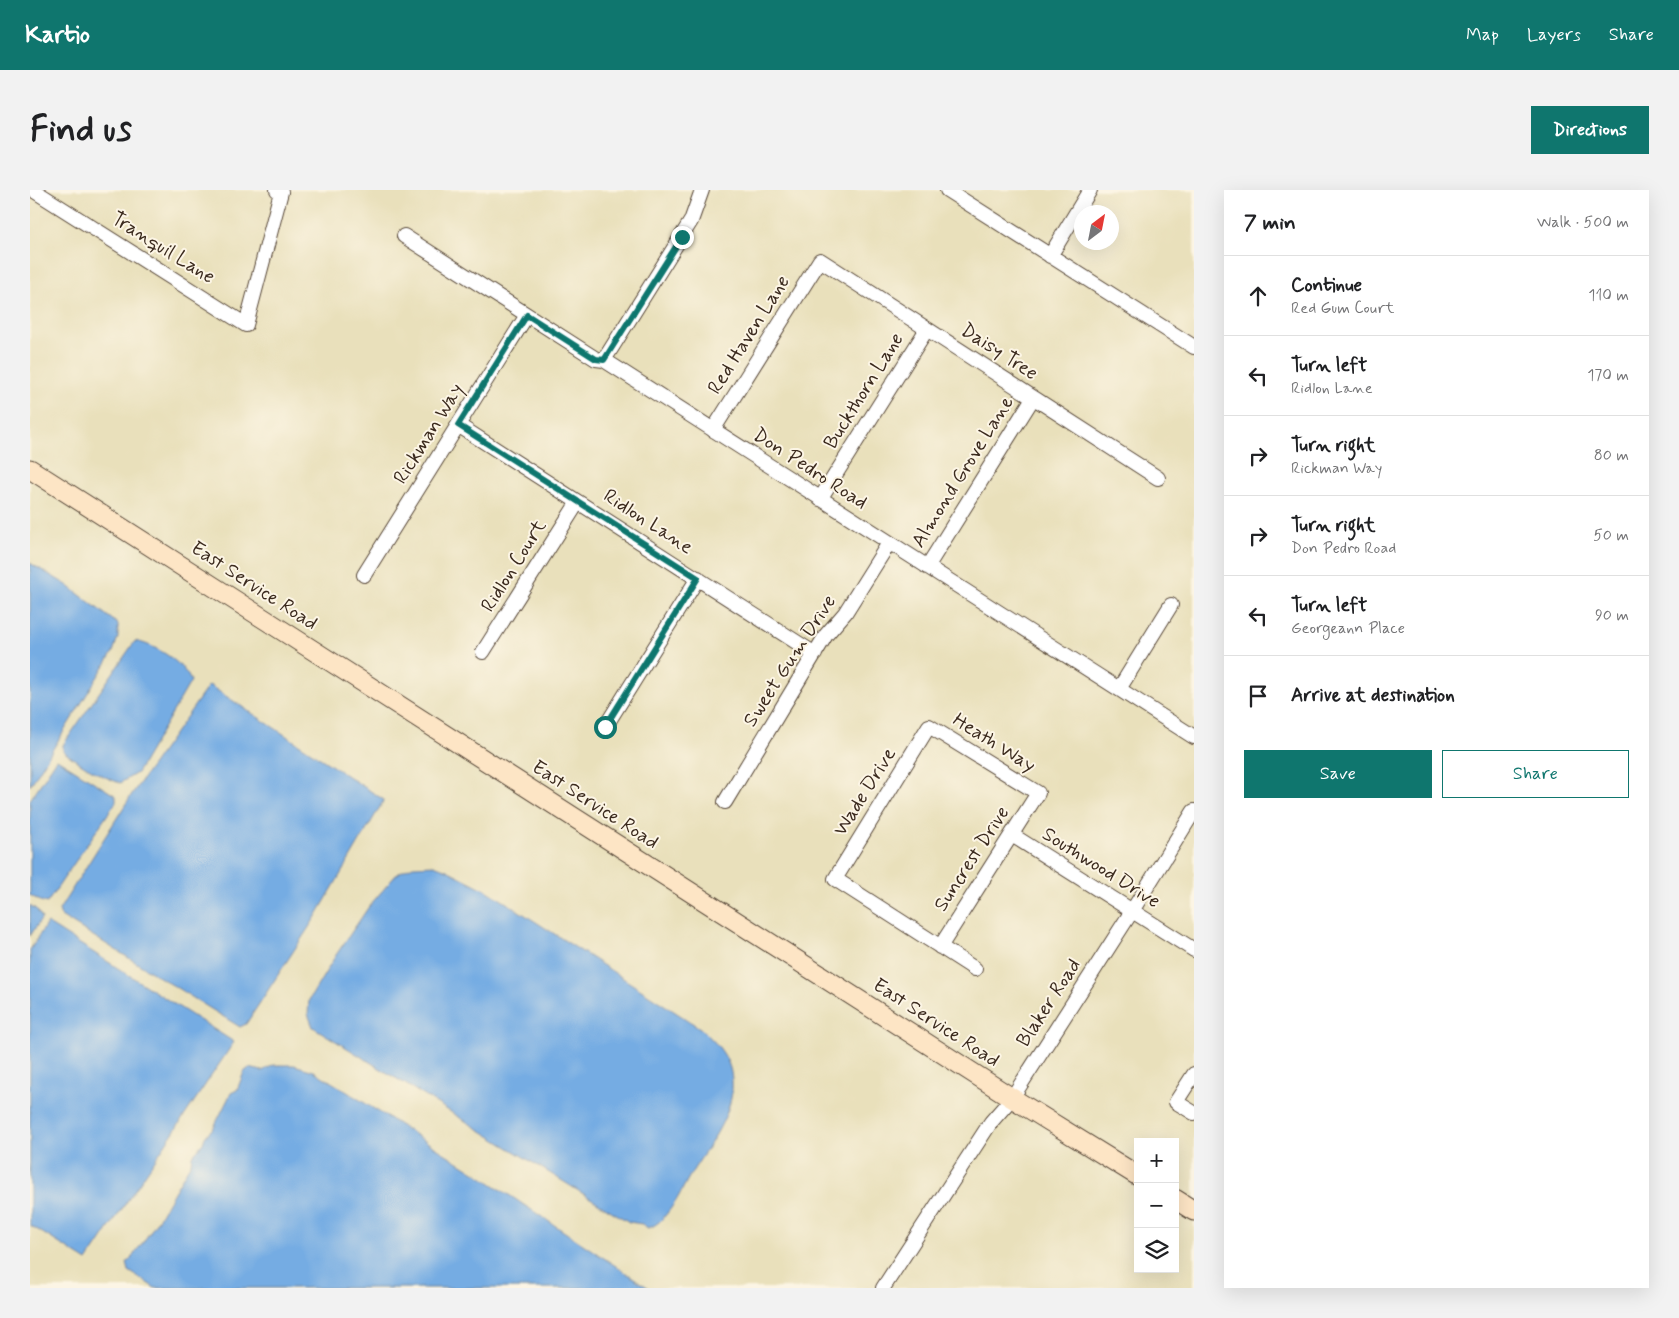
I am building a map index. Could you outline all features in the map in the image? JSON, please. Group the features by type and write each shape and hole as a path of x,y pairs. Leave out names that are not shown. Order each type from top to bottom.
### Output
{"street":[{"name":"Tranquil Lane","path":"33,190 246,325 279,191"},
{"path":"604,360 691,221 702,190"},
{"path":"948,190 1194,347"},
{"path":"1050,256 1090,190"},
{"name":"Don Pedro Road","path":"404,236 596,359 604,360 1194,737"},
{"name":"Daisy Tree","path":"820,260 1158,478"},
{"name":"Red Haven Lane","path":"713,430 820,260"},
{"name":"Rickman Way","path":"364,575 527,315"},
{"name":"Buckthorn Lane","path":"820,499 927,329"},
{"name":"Almond Grove Lane","path":"927,567 1033,398"},
{"name":"Ridlon Lane","path":"458,425 815,654"},
{"name":"East Service Road","path":"30,469 1012,1098 1134,1174"},
{"name":"Ridlon Court","path":"483,652 578,502"},
{"name":"Sweet Gum Drive","path":"725,802 826,636 845,613 889,543"},
{"path":"605,727 698,578"},
{"path":"1119,689 1171,605"},
{"name":"Heath Way","path":"929,726 1038,793"},
{"name":"Wade Drive","path":"929,726 835,879 940,947"},
{"name":"Suncrest Drive","path":"940,947 1038,793"},
{"name":"Blaker Road","path":"882,1288 991,1122 1012,1098 1132,911 1194,810"},
{"name":"Southwood Drive","path":"1012,835 1194,950"},
{"path":"940,947 975,969"},
{"path":"1194,1074 1176,1102 1194,1113"},
{"path":"1179,1202 1194,1211"}],"water":[{"path":"30,563 67,585 118,624 118,637 113,652 30,786"},
{"path":"135,641 151,646 167,655 181,667 191,681 137,773 120,783 76,760 63,751 63,745"},
{"path":"209,685 384,800 315,918 246,1024 240,1027 61,916 59,910 132,794"},
{"path":"57,759 116,796 116,802 47,903 30,895 30,800"},
{"path":"434,865 488,891 700,1028 714,1041 724,1055 731,1071 732,1090 731,1100 723,1122 675,1203 654,1226 648,1228 642,1224 629,1222 313,1027 308,1014 309,1000 336,955 370,905 396,875 402,871 413,866"},
{"path":"30,905 37,910 42,918 30,936"},
{"path":"47,923 234,1042 87,1261 30,1225 30,950"},
{"path":"274,1065 294,1065 314,1071 476,1173 649,1288 155,1288 129,1271 127,1263 145,1240 161,1214 191,1163 192,1156 214,1127 231,1093 237,1090 244,1072 249,1068 262,1071"}],"route":[{"path":"605,727 698,578 458,425 527,315 596,359 604,360 682,237"}]}
